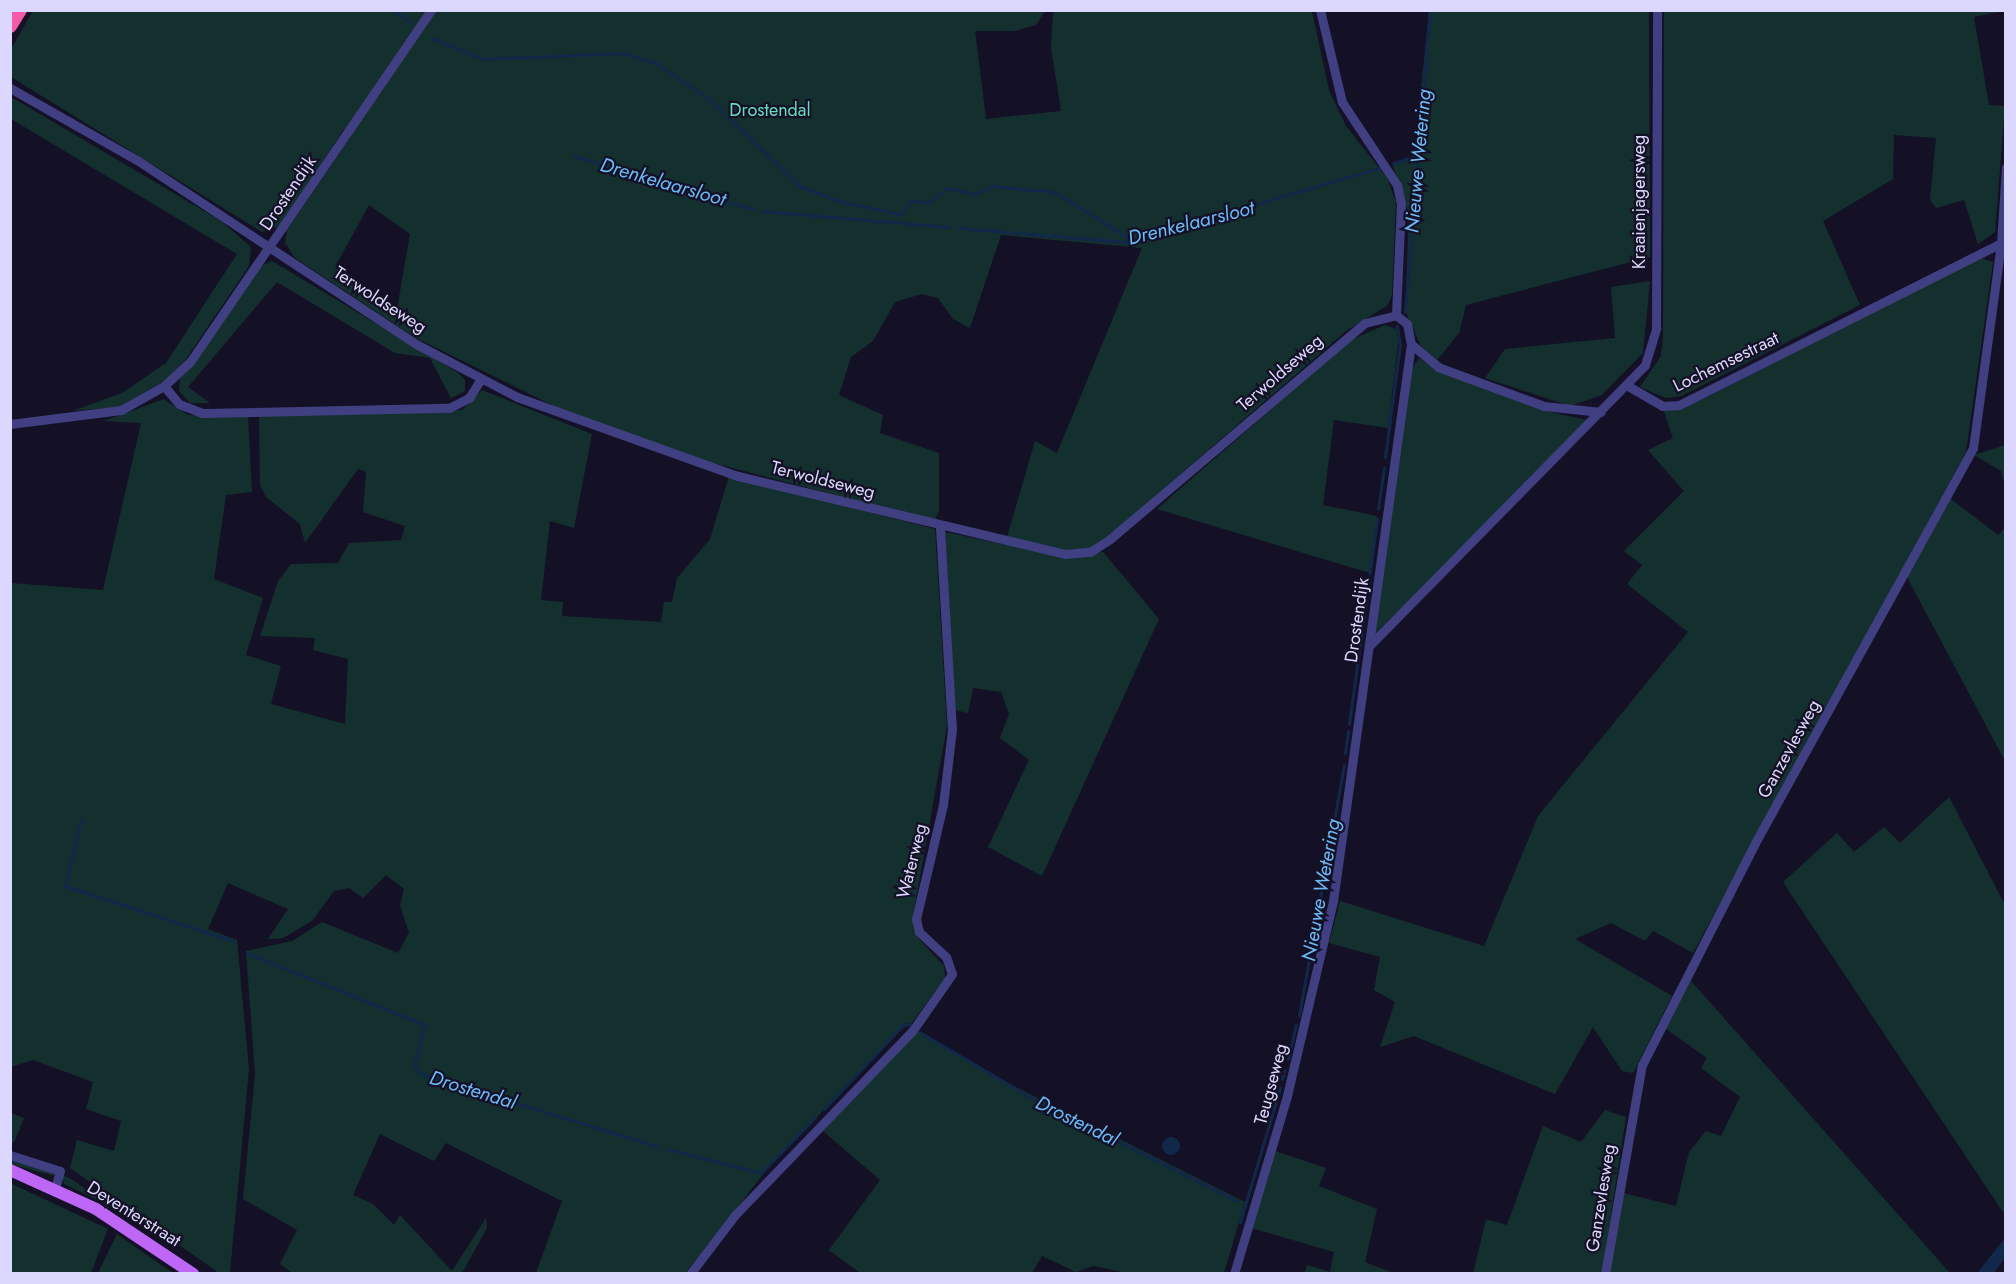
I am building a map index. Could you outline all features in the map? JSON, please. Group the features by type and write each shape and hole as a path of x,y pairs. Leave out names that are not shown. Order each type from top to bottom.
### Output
{"highway":[{"path":"10,26 20,10"}],"main road":[{"name":"Deventerstraat","path":"10,1170 55,1188 193,1274"}],"street":[{"name":"Drostendijk","path":"10,424 99,417 164,386 205,344 431,10"},
{"path":"1320,10 1342,102 1397,185 1401,204 1400,318 1411,344 1438,367 1544,406 1601,412"},
{"name":"Kraaienjagersweg","path":"1628,386 1645,365 1656,328 1657,10"},
{"name":"Terwoldseweg","path":"10,88 137,160 407,338 481,379 564,417 738,476 1065,554 1090,552 1194,472 1354,331 1376,317 1400,318"},
{"path":"2003,244 2006,167"},
{"name":"Lochemsestraat","path":"1628,386 1662,406 1679,405 2003,244"},
{"name":"Ganzevlesweg","path":"1605,1274 1642,1065 1755,843 1968,460 2003,244"},
{"name":"Drostendijk","path":"1333,901 1411,344"},
{"path":"164,386 179,404 202,413 437,408 460,405 481,379"},
{"path":"1370,645 1628,386"},
{"name":"Waterweg","path":"690,1274 735,1215 913,1030 952,974 946,957 919,932 916,919 943,806 952,730 940,525"},
{"name":"Teugseweg","path":"1234,1274 1287,1096 1333,901"},
{"path":"10,1155 60,1171 55,1188"}],"green space":[{"path":"33,11 1045,11 1036,25 1015,31 975,31 986,119 1061,111 1051,47 1053,11 1312,11 1329,90 1346,126 1387,178 1396,202 1392,295 1388,305 1346,331 1111,534 1088,549 1066,550 1007,537 1035,441 1057,453 1142,248 1001,235 970,328 953,319 938,298 922,294 895,302 873,341 851,357 839,395 883,415 880,433 939,453 939,511 934,521 683,455 562,410 414,337 295,258 285,243 287,230 352,135 344,129 280,226 262,232 11,77 11,49","holes":["369,205 410,234 397,309 335,267"]},
{"path":"1429,11 1649,11 1650,257 1466,305 1459,333 1437,360 1421,346 1405,310 1409,215 1392,163 1414,157"},
{"path":"1664,11 2003,11 1974,17 1989,105 2005,106 1995,232 1978,244 1964,200 1936,208 1930,200 1936,138 1894,135 1893,179 1823,221 1860,305 1681,396 1666,398 1640,387 1661,356 1663,335"},
{"path":"11,97 221,221 251,247 249,266 186,359 166,380 119,407 72,411 122,393 166,363 237,254 11,119"},
{"path":"1977,257 1993,262 1966,452 1693,953 1653,931 1645,941 1611,923 1575,939 1672,996 1633,1073 1622,1071 1593,1027 1555,1094 1414,1036 1380,1047 1395,1002 1374,990 1380,957 1329,943 1340,901 1484,946 1538,816 1688,632 1627,584 1642,565 1624,551 1684,491 1648,450 1673,438 1663,409 1707,397"},
{"path":"272,261 457,372 465,380 465,391 451,398 430,358 395,353 277,282 188,387 210,403 190,403 179,391 180,379 259,267"},
{"path":"1650,281 1643,353 1602,395 1570,406 1485,378 1505,349 1615,338 1611,287"},
{"path":"1385,325 1396,329 1399,337 1388,428 1334,420 1323,505 1377,516 1370,573 1157,509 1351,340"},
{"path":"1419,358 1440,372 1550,412 1587,420 1373,636 1411,370"},
{"path":"482,390 592,434 574,528 550,521 541,600 563,602 562,616 661,622 664,602 672,602 677,578 710,539 729,476 935,529 947,726 912,921 917,937 944,966 945,978 912,1023 905,1024 765,1172 685,1273 536,1273 562,1201 446,1143 434,1161 380,1134 353,1195 373,1204 394,1225 400,1215 452,1271 486,1218 487,1228 462,1273 292,1273 280,1264 297,1230 243,1199 255,1074 246,951 292,941 322,922 398,953 409,932 400,906 404,889 386,875 363,898 349,888 334,891 312,921 283,938 268,939 288,909 228,883 208,929 237,940 249,1069 230,1273 219,1273 70,1168 77,1140 114,1151 121,1121 86,1109 93,1082 33,1060 11,1067 11,583 103,590 141,423 104,421 164,399 188,415 248,415 252,492 226,495 214,579 263,598 246,655 281,666 271,704 345,724 348,659 313,650 315,638 260,636 278,581 291,564 338,563 349,543 401,540 405,526 363,512 366,472 358,469 305,543 300,524 266,497 260,485 259,414 462,410"},
{"path":"2005,445 2005,486 2001,471 1974,455"},
{"path":"1951,499 1998,535 2005,528 2005,761 1907,577"},
{"path":"945,532 1064,557 1103,552 1159,619 1042,876 988,847 1029,760 1000,738 1009,714 1001,692 973,688 968,713 955,710"},
{"path":"1949,797 2005,905 2005,1215 1783,882 1837,833 1854,852 1884,827 1900,843"},
{"path":"1691,981 1950,1273 1609,1274 1623,1193 1676,1206 1689,1152 1706,1131 1721,1136 1740,1097 1701,1068 1707,1058 1665,1028"},
{"path":"917,1030 1012,1085 1245,1202 1224,1273 1128,1273 1093,1266 1076,1272 1042,1256 1032,1273 860,1273 829,1250 880,1180 823,1131"},
{"path":"1605,1110 1626,1117 1602,1273 1473,1274 1486,1219 1507,1225 1543,1126 1581,1142"},
{"path":"11,1113 24,1118 14,1143 11,1142"},
{"path":"1275,1151 1326,1168 1319,1186 1377,1209 1365,1262 1393,1273 1305,1273 1307,1265 1330,1272 1334,1252 1251,1228"},
{"path":"10,1157 55,1173 54,1176 11,1164"},
{"path":"62,1175 71,1179 114,1208 64,1184"},
{"path":"10,1183 108,1229 91,1273 11,1273"},
{"path":"117,1234 167,1269 174,1273 98,1273"}],"water":[{"path":"1171,1137 1177,1140 1180,1146 1177,1152 1171,1155 1165,1152 1162,1146 1165,1140"},
{"path":"2005,1238 2005,1258 1994,1273 1977,1273"}],"waterway":[{"path":"393,10 411,23"},
{"name":"Nieuwe Wetering","path":"1405,312 1430,10"},
{"path":"432,38 483,59 623,53 656,63 709,99 800,186 842,202 901,214 912,200 927,203 948,188 975,194 992,186 1055,192 1133,241"},
{"name":"Drenkelaarsloot","path":"574,156 753,209"},
{"name":"Drenkelaarsloot","path":"1394,163 1415,156"},
{"name":"Drenkelaarsloot","path":"959,228 1126,242 1382,167"},
{"name":"Drenkelaarsloot","path":"762,211 949,227"},
{"name":"Nieuwe Wetering","path":"1385,457 1400,345 1397,326"},
{"name":"Nieuwe Wetering","path":"1378,509 1384,467"},
{"name":"Nieuwe Wetering","path":"1349,724 1377,519"},
{"name":"Nieuwe Wetering","path":"1345,753 1348,731"},
{"name":"Nieuwe Wetering","path":"1299,1015 1344,765"},
{"name":"Drostendal","path":"81,819 65,886 233,941"},
{"name":"Drostendal","path":"247,953 425,1025 414,1065 421,1074 657,1146"},
{"name":"Drostendal","path":"824,1109 903,1025 910,1024"},
{"name":"Nieuwe Wetering","path":"1288,1059 1296,1025"},
{"name":"Drostendal","path":"921,1033 1028,1096 1237,1201"},
{"name":"Nieuwe Wetering","path":"1282,1079 1285,1068"},
{"name":"Nieuwe Wetering","path":"1240,1222 1280,1088"},
{"name":"Drostendal","path":"668,1149 761,1173 815,1117"}]}
